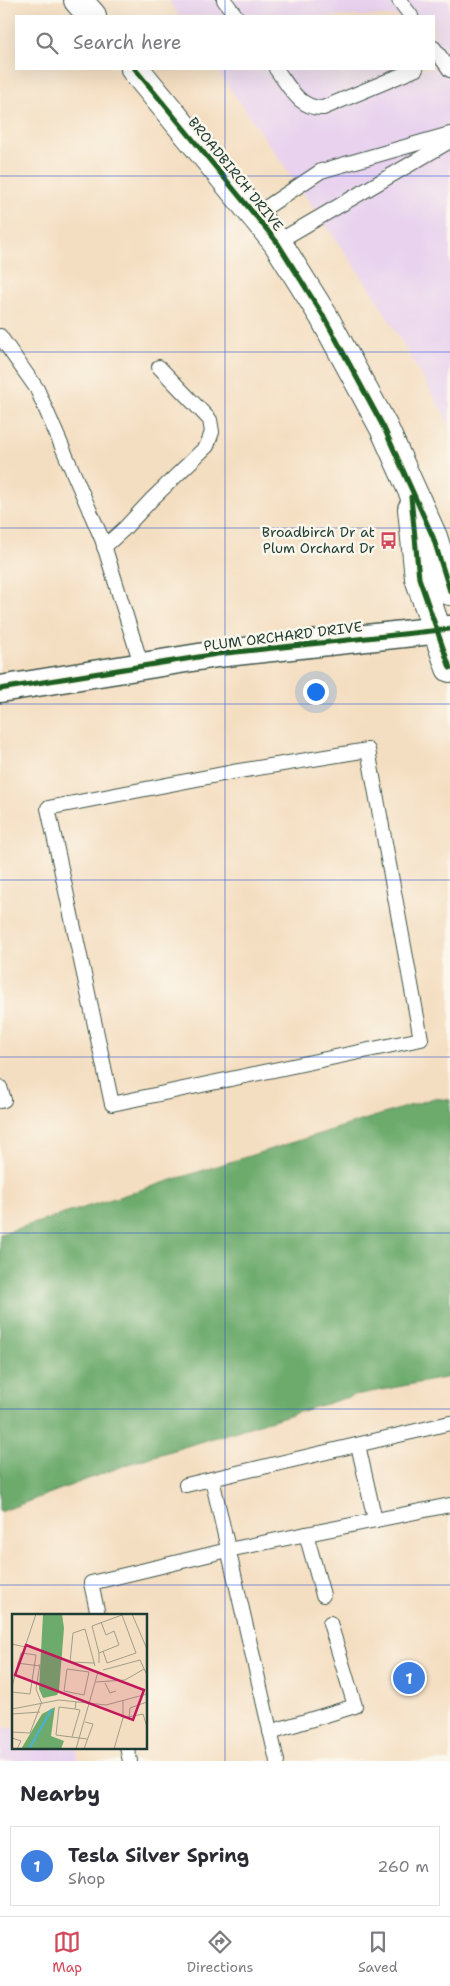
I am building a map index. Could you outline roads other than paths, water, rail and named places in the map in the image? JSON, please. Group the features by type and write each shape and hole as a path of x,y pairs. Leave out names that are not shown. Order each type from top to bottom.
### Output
{"street":[{"path":"78,0 91,15"},
{"name":"BROADBIRCH DRIVE","path":"136,70 277,242 324,317 384,428 433,537 450,591"},
{"name":"BROADBIRCH DRIVE","path":"410,485 419,578 444,630 450,668"},
{"name":"PLUM ORCHARD DRIVE","path":"0,689 217,654 444,630"}],"lane":[{"path":"224,0 235,15"},
{"path":"399,0 410,15"},
{"path":"436,56 450,70"},
{"path":"277,70 302,103 313,108 322,108 414,70"},
{"path":"255,215 321,171 450,134"},
{"path":"277,242 450,141"},
{"path":"0,336 37,388 104,547 142,667"},
{"path":"104,547 124,530 152,499 207,446 212,432 210,420 159,367"},
{"path":"368,750 421,1039 112,1104 48,808 233,772 368,750"},
{"path":"0,1087 4,1100 0,1101"},
{"path":"186,1485 450,1424"},
{"path":"358,1445 375,1520"},
{"path":"212,1479 277,1761"},
{"path":"98,1614 91,1583 228,1550 450,1505"},
{"path":"306,1534 323,1595"},
{"path":"270,1732 355,1706 330,1624"},
{"path":"127,1748 130,1761"}],"place":[{"name":"Broadbirch Dr at Plum Orchard Dr","path":"389,540"},
{"name":"Tesla Silver Spring","path":"409,1678"}]}
